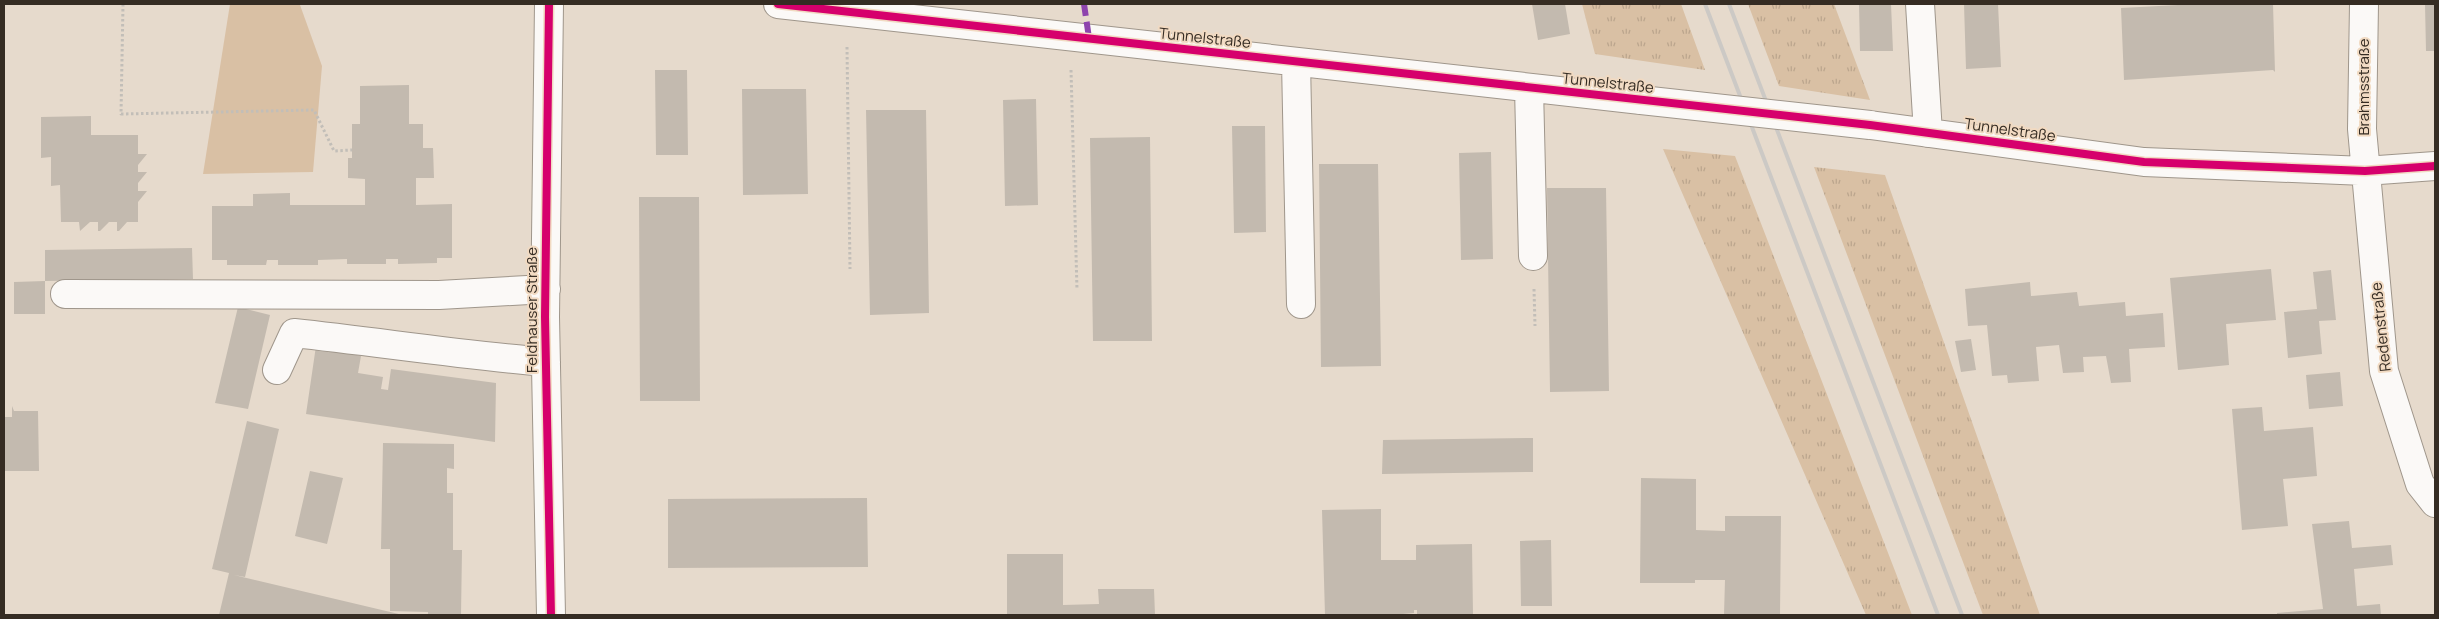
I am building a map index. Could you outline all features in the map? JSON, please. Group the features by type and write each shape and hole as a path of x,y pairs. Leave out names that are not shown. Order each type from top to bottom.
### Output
{"street":[{"name":"Feldhauser Straße","path":"549,4 546,362 551,615"},
{"name":"Tunnelstraße","path":"778,4 1870,125 2144,162 2365,170 2435,166"},
{"path":"1920,4 1928,133"},
{"name":"Brahmsstraße","path":"2364,4 2362,129 2365,170"},
{"path":"1296,62 1301,304"},
{"path":"1529,88 1533,256"},
{"name":"Redenstraße","path":"2365,170 2384,371 2420,484 2435,504"},
{"path":"65,294 438,295 546,290"},
{"path":"277,370 294,333 381,342 483,357 546,362"}],"path":[{"path":"123,4 122,114 314,110 334,151 352,150"},
{"path":"847,11 850,268"},
{"path":"1070,36 1077,290"}],"green space":[{"path":"230,4 300,5 322,66 313,172 203,174"},
{"path":"1582,4 1681,4 1705,70 1595,54"},
{"path":"1748,4 1834,4 1870,100 1779,86"},
{"path":"1663,149 1735,156 1912,615 1866,615"},
{"path":"1814,167 1885,175 2040,615 1983,615"}],"building":[{"path":"1532,4 1565,4 1570,34 1538,40"},
{"path":"1859,4 1891,4 1893,51 1860,51"},
{"path":"1964,4 1998,4 2001,67 1966,69"},
{"path":"2197,4 2273,4 2275,72 2273,70 2124,80 2121,8"},
{"path":"2425,4 2435,4 2435,51 2426,51"},
{"path":"655,70 687,70 688,155 656,155"},
{"path":"409,85 409,124 423,124 423,148 433,148 434,178 416,178 416,205 452,204 452,258 437,258 437,263 398,264 398,259 386,259 386,264 347,264 347,259 318,260 318,265 278,265 278,260 267,260 266,265 227,265 227,260 212,260 212,206 253,206 253,194 290,193 290,205 365,205 365,179 348,178 348,158 352,158 352,124 360,124 360,86"},
{"path":"742,89 806,89 808,194 743,195"},
{"path":"1036,99 1038,205 1005,206 1003,100"},
{"path":"866,110 926,110 929,313 870,315"},
{"path":"91,116 91,135 138,135 138,154 147,154 138,165 138,172 147,172 138,183 138,191 147,191 138,202 138,222 127,222 119,231 117,231 117,222 109,222 98,231 98,222 90,222 80,231 79,222 61,222 60,185 51,186 51,157 41,158 41,117"},
{"path":"1232,126 1265,126 1266,232 1234,233"},
{"path":"1150,137 1152,341 1093,341 1090,138"},
{"path":"1491,152 1493,259 1461,260 1459,153"},
{"path":"1319,164 1378,164 1381,366 1321,367"},
{"path":"1547,188 1606,188 1609,391 1550,392"},
{"path":"639,197 699,197 700,401 640,401"},
{"path":"192,248 193,279 45,281 45,250"},
{"path":"2271,269 2276,320 2226,324 2229,365 2178,370 2170,278"},
{"path":"2331,270 2336,320 2319,321 2322,354 2288,358 2284,312 2317,309 2313,272"},
{"path":"45,281 45,314 14,314 14,282"},
{"path":"2030,282 2031,296 2077,292 2079,306 2125,302 2126,316 2163,313 2165,347 2129,349 2131,382 2111,383 2106,356 2083,357 2084,372 2063,373 2059,345 2036,347 2039,381 2008,383 2007,375 1992,376 1987,325 1968,326 1965,289"},
{"path":"238,307 270,315 248,409 215,403"},
{"path":"1971,339 1976,370 1961,372 1955,341"},
{"path":"316,346 361,356 358,373 383,377 381,389 388,390 391,369 496,383 495,442 306,414"},
{"path":"2340,372 2343,406 2309,409 2306,375"},
{"path":"12,406 14,411 38,411 39,471 4,471 4,417 12,417"},
{"path":"2262,407 2264,431 2313,427 2317,476 2283,479 2288,526 2242,530 2232,409"},
{"path":"247,421 279,429 245,577 234,575 403,615 219,615 229,573 212,569"},
{"path":"1533,438 1533,472 1382,474 1383,440"},
{"path":"383,443 454,444 454,469 447,468 447,493 453,493 453,550 462,550 461,615 428,615 428,612 390,611 390,549 381,549"},
{"path":"310,471 343,478 327,544 295,536"},
{"path":"1641,478 1696,479 1696,530 1725,531 1725,516 1781,516 1780,615 1724,615 1725,580 1695,580 1695,583 1640,583"},
{"path":"867,498 868,567 668,568 668,499"},
{"path":"1381,509 1381,560 1416,560 1416,545 1472,544 1473,615 1417,615 1417,610 1414,610 1414,613 1392,615 1325,615 1322,510"},
{"path":"2349,521 2352,548 2391,545 2393,565 2354,569 2357,606 2380,604 2381,615 2277,615 2277,613 2323,609 2312,524"},
{"path":"1551,540 1552,606 1521,606 1520,541"},
{"path":"1007,554 1063,554 1063,605 1099,604 1098,589 1154,589 1155,615 1007,615"}],"railway":[{"path":"1705,4 1938,615"},
{"path":"1729,4 1962,615"}],"marked path":[{"path":"1084,4 1089,38"}],"cycle path":[{"path":"549,4 545,317 551,615"},
{"path":"778,4 1870,125 2144,162 2365,171 2435,166"}]}
